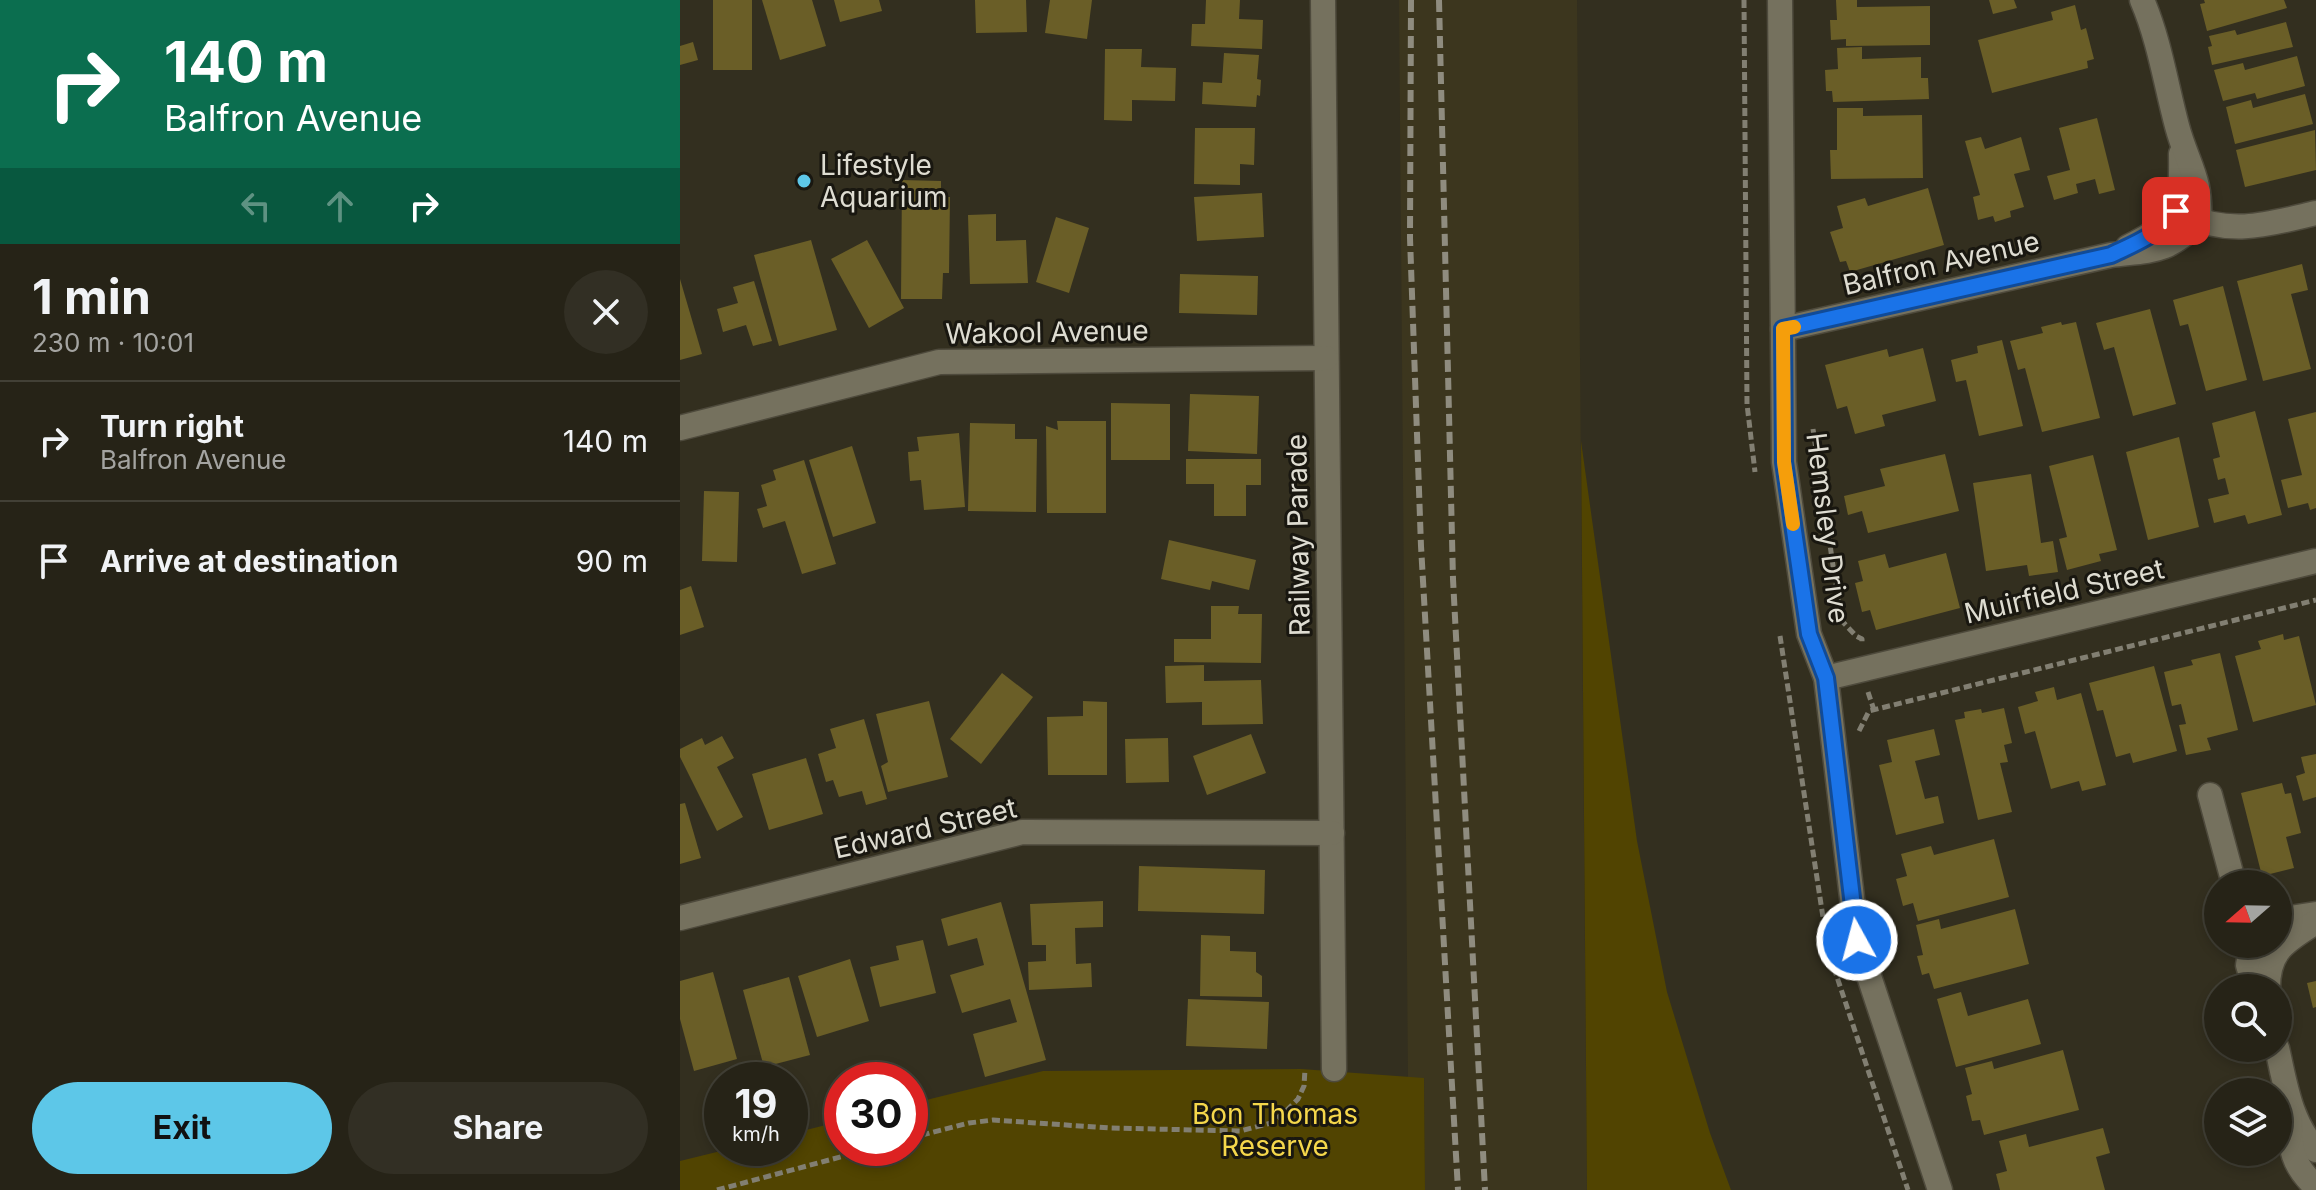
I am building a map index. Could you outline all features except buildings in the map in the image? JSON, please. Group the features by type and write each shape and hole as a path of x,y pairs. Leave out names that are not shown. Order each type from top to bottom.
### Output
{"street":[{"name":"Railway Parade","path":"1323,0 1334,1069"},
{"name":"Hemsley Drive","path":"1780,0 1784,462 1809,634 1826,678 1857,940 1940,1190"},
{"path":"2144,1 2180,140 2192,165 2201,198 2199,221"},
{"path":"2180,140 2181,179 2176,211 2199,221 2233,228 2259,226 2316,213"},
{"name":"Balfron Avenue","path":"2111,255 2167,225 2176,211"},
{"name":"Balfron Avenue","path":"1783,329 2111,255 2159,249 2180,240 2199,221"},
{"name":"Wakool Avenue","path":"680,428 939,362 1326,358"},
{"name":"Muirfield Street","path":"1826,678 2316,561"},
{"path":"2210,795 2230,870"},
{"name":"Edward Street","path":"680,918 1022,832 1332,833"},
{"path":"2292,918 2316,914"},
{"path":"2292,937 2316,922"},
{"path":"2292,1109 2307,1140 2316,1150"},
{"path":"2292,1149 2301,1174 2316,1187"}],"path":[{"path":"1812,424 1841,620 1862,639 1861,670 1874,710"},
{"path":"1856,735 1869,711 2316,600"},
{"path":"928,1133 993,1120 1110,1128 1240,1131 1271,1123 1285,1112 1298,1099 1304,1086 1305,1068"},
{"path":"717,1190 824,1161"}],"shaded area":[{"path":"1399,0 1577,0 1587,1190 1425,1190 1424,1078 1408,1078"}],"green space":[{"path":"1581,441 1637,841 1667,992 1710,1133 1731,1190 1587,1190"},
{"name":"Bon Thomas Reserve","path":"1301,1069 1424,1078 1425,1190 680,1190 680,1161 704,1155 704,1166 808,1166 808,1130 824,1126 824,1166 928,1166 928,1100 1043,1071"}],"railway":[{"path":"1411,0 1410,238 1421,546 1458,1190"},
{"path":"1439,0 1453,579 1485,1190"}],"slow traffic":[{"path":"1793,524 1784,462 1783,329 1794,327"}],"place":[{"name":"Lifestyle Aquarium","path":"804,181"}],"route":[{"path":"1857,940 1826,678 1809,634 1784,462 1783,329 2111,255 2167,225 2176,211"}]}
